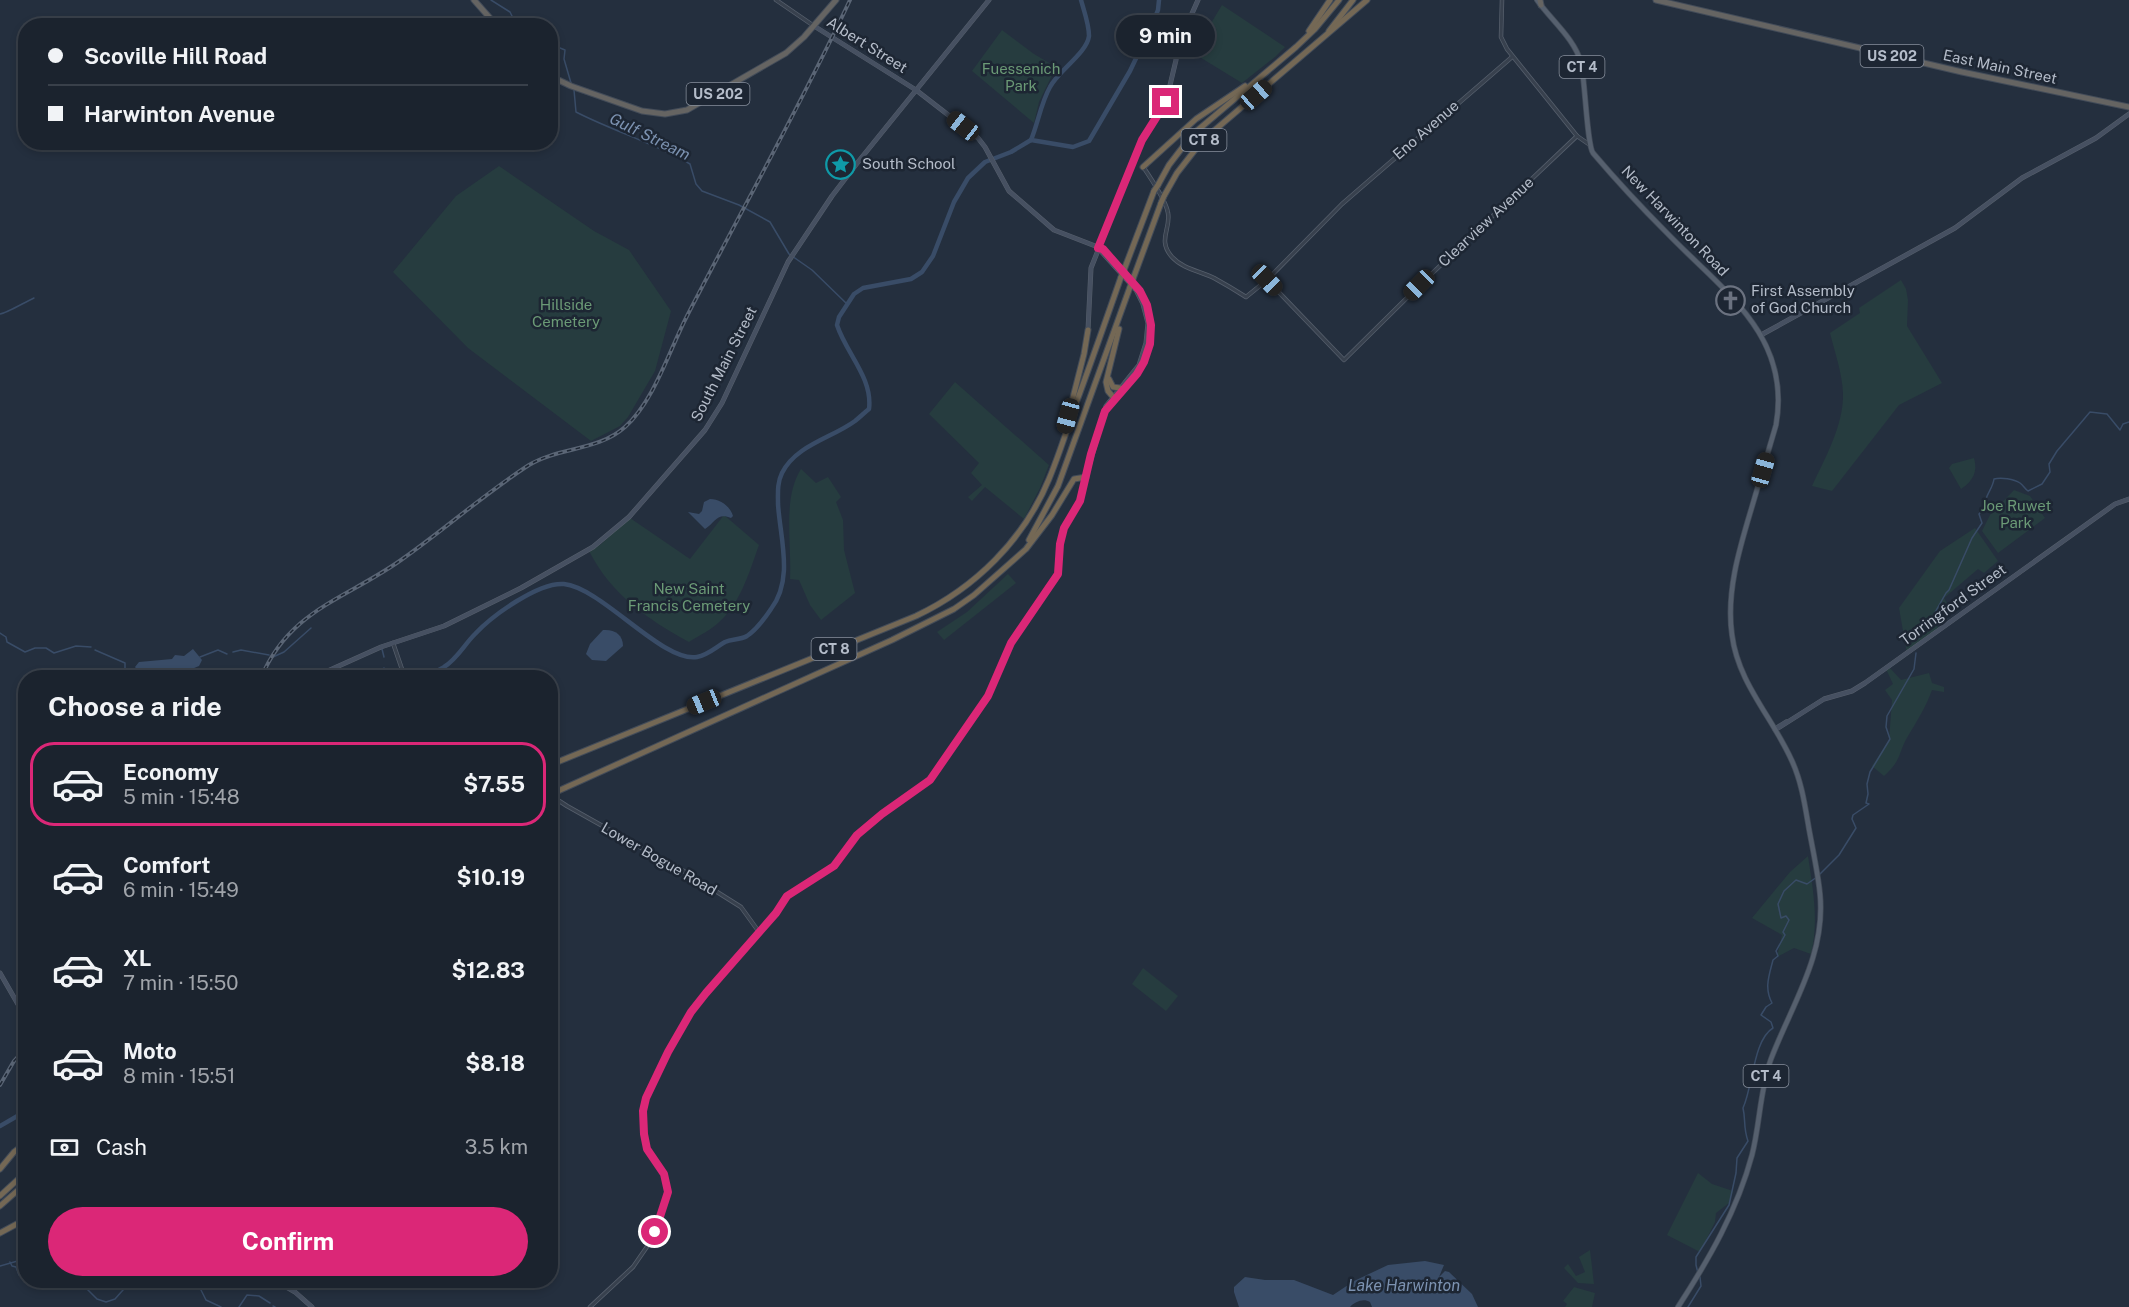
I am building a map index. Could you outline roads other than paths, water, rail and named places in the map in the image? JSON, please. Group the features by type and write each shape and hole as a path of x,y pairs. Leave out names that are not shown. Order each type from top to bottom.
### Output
{"highway":[{"path":"474,0 490,18"},
{"name":"US 202","path":"558,80 642,111 665,114 681,111 706,100 786,53 814,26 836,0"},
{"path":"1296,47 1330,0"},
{"path":"1143,167 1196,119 1259,78 1296,47 1315,29 1339,0"},
{"name":"CT 8","path":"558,791 934,620 974,595 1011,563 1034,532 1058,486 1161,203 1177,173 1202,141 1318,43 1353,0"},
{"path":"1318,43 1367,0"},
{"name":"East Main Street","path":"1656,0 1962,72 2129,107"},
{"name":"CT 8","path":"558,762 896,625 946,601 973,581 1016,537 1039,501 1057,458 1154,191 1169,165 1192,135 1245,88"},
{"path":"1113,397 1106,386 1124,304"},
{"path":"1057,458 1088,330"},
{"path":"1108,372 1110,385 1120,388"},
{"path":"1011,563 1026,549 1052,515 1074,479 1086,477"},
{"path":"0,1169 18,1149"},
{"path":"0,1196 18,1179"},
{"path":"0,1206 18,1190"},
{"path":"0,1233 18,1223"}],"main road":[{"name":"South Main Street","path":"331,670 393,643 444,626 521,588 593,547 629,517 708,426 722,403 792,256 854,167 989,0"},
{"path":"1088,330 1090,268 1142,140 1166,102 1177,56 1173,50 1198,0"},
{"name":"New Harwinton Road","path":"1539,1 1577,52 1595,153 1664,230 1713,278 1761,335 1776,368 1779,409 1738,556 1730,620 1734,648 1742,671 1792,760 1799,780 1821,907 1816,950 1807,977 1771,1060 1751,1158 1736,1202 1722,1235 1678,1307"},
{"name":"Albert Street","path":"814,26 916,90 978,138 1009,191 1054,230 1098,248"},
{"path":"1761,335 1961,225 2022,178 2096,138 2129,114"},
{"path":"1133,161 1143,167"},
{"path":"1086,477 1105,411 1141,361 1148,324 1143,304 1136,290 1098,248"},
{"path":"1098,248 1103,249 1140,291 1147,305 1151,325 1150,344 1144,362 1137,374 1113,397"},
{"name":"Torringford Street","path":"1774,730 1828,697 1852,691 1865,683 2115,504 2129,499"},
{"path":"0,973 18,1004"},
{"path":"288,1288 312,1307"}],"street":[{"name":"Albert Street","path":"776,0 814,26"},
{"path":"1502,0 1501,37 1512,57 1577,136 1592,146"},
{"name":"Eno Avenue","path":"1143,167 1167,208 1169,215 1164,238 1172,257 1183,265 1212,277 1246,297 1267,280 1342,204 1512,57"},
{"name":"Clearview Avenue","path":"1267,280 1344,360 1437,268 1577,136"},
{"path":"590,1307 626,1275 653,1238 668,1192 667,1181 647,1149 643,1111 646,1098 668,1052 691,1012 787,896 834,866 857,835 934,775 988,696 1011,643 1052,585 1059,567 1060,544 1064,528 1080,501 1086,477"},
{"path":"393,643 402,670"},
{"name":"Lower Bogue Road","path":"558,800 655,858 675,865 741,907 759,932"}],"water":[{"path":"710,499 724,504 733,516 731,518 719,517 705,529 688,512 699,514 704,502"},
{"path":"603,630 617,633 623,646 606,661 592,660 586,654 590,644"},
{"path":"193,649 202,660 199,666 189,670 137,670 135,667 139,662 172,659 175,655 184,656"},
{"name":"Lake Harwinton","path":"1425,1261 1444,1265 1439,1277 1445,1271 1449,1272 1472,1294 1478,1307 1372,1307 1370,1302 1365,1300 1350,1307 1239,1307 1234,1292 1234,1287 1245,1277 1294,1280 1333,1295 1354,1281 1388,1265"}],"waterway":[{"name":"Gulf Stream","path":"491,0 510,12 513,18"},
{"path":"1031,140 1050,87 1087,42 1088,27 1081,0"},
{"path":"1031,140 1073,147 1089,141 1130,71 1158,10 1159,0"},
{"name":"Gulf Stream","path":"558,47 565,50 564,59 571,83"},
{"name":"Gulf Stream","path":"574,90 576,112 690,164 696,184 702,191 739,205 770,222 789,254 812,270 847,304"},
{"path":"439,670 453,660 471,638 504,610 529,594 553,585 564,584 596,598 650,638 683,656 701,656 725,642 747,636 771,609 782,585 784,558 778,496 782,473 796,455 846,427 869,409 867,387 841,335 837,325 839,317 854,294 863,288 911,279 922,272 933,256 954,202 968,178 985,162 1011,152 1031,140"},
{"path":"0,314 34,298"},
{"path":"1919,638 1920,633 1929,623 1949,590 1972,538 1982,523 1979,514 1994,479 2014,480 2028,491 2042,484 2050,472 2049,464 2057,451 2090,412 2107,414 2120,430 2123,424 2129,422"},
{"path":"273,657 284,652 311,628"},
{"path":"0,633 6,637 7,642 25,652 35,648 46,648 54,653 76,646 91,647"},
{"path":"382,649 384,657"},
{"path":"95,650 125,663 125,670"},
{"path":"200,657 218,650 227,654"},
{"path":"233,652 241,650 269,655"},
{"path":"1820,874 1839,855 1856,828 1852,819 1853,815 1869,804 1866,803 1870,772 1890,739 1886,727 1887,716 1914,669 1916,653"},
{"path":"1698,1273 1696,1257 1729,1205 1737,1158 1748,1141 1743,1108 1757,1053 1766,1034 1773,1028 1771,1022 1761,1015 1772,1003 1768,992 1769,977 1773,960 1778,956 1776,951 1785,935 1783,932 1789,920 1786,916 1781,918 1778,904 1784,891 1796,880 1807,884 1817,877"},
{"path":"0,1126 18,1116"},
{"path":"0,1266 18,1261"},
{"path":"10,1262 18,1272"},
{"path":"1688,1307 1701,1286 1700,1277"},
{"path":"86,1288 97,1299 106,1302 115,1299 125,1288"},
{"path":"200,1288 206,1300 221,1307"},
{"path":"239,1307 247,1295 259,1296 270,1303"}],"railway":[{"path":"265,670 287,636 303,621 401,560 529,465 553,455 603,441 625,427 635,416 653,390 687,316 791,119 850,0"},
{"path":"0,1085 18,1057"}],"place":[{"name":"South School","path":"841,164"},
{"name":"First Assembly of God Church","path":"1730,300"}],"park label":[{"name":"Fuessenich Park","path":"1021,78"},
{"name":"Hillside Cemetery","path":"566,314"},
{"name":"Joe Ruwet Park","path":"2016,514"},
{"name":"New Saint Francis Cemetery","path":"689,598"}]}
